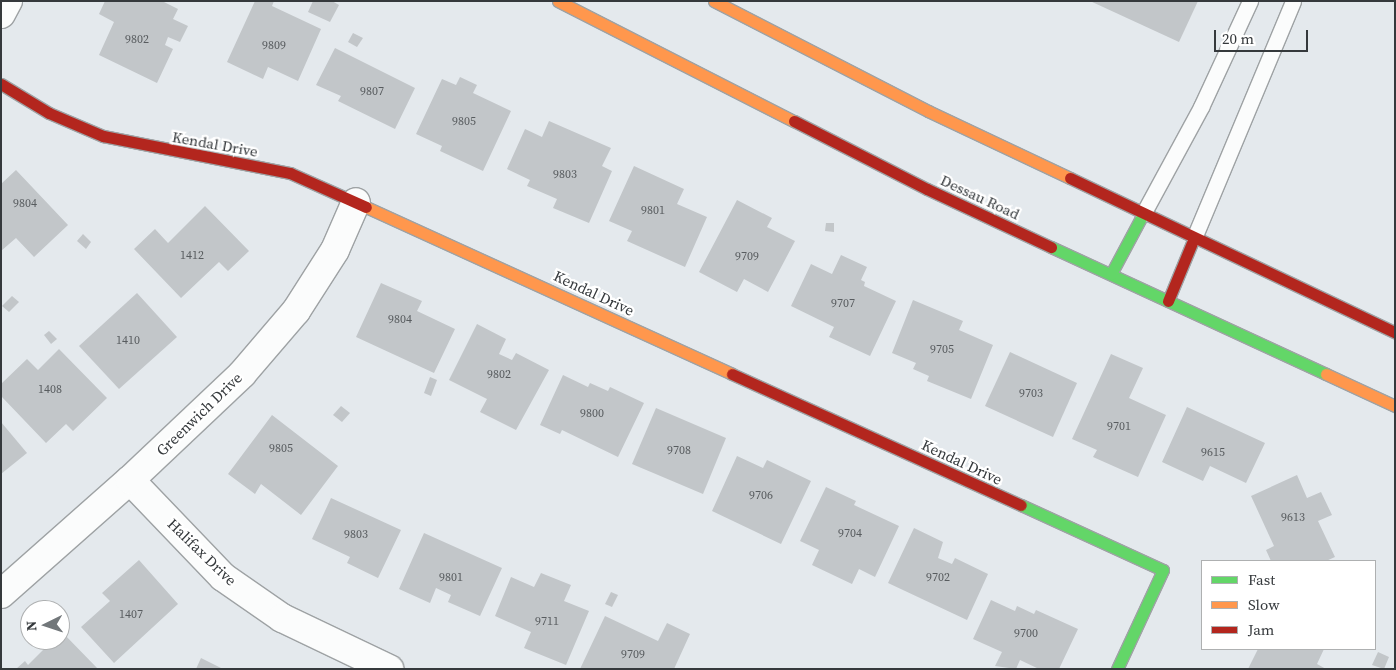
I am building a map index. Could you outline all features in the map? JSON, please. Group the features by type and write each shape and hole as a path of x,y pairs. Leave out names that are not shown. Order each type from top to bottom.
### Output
{"main road":[{"name":"Dessau Road","path":"558,1 918,185 1395,406"},
{"path":"714,1 928,111 1395,332"},
{"name":"Kendal Drive","path":"1,84 49,113 103,136 290,173 1162,570 1117,669"},
{"path":"1111,274 1143,214"},
{"path":"1168,300 1194,238"}],"street":[{"path":"1,14 8,1"},
{"name":"Greenwich Drive","path":"1,594 130,480 242,374 296,311 335,250 356,202"},
{"name":"Halifax Drive","path":"130,480 223,577 282,618 389,669"}],"lane":[{"path":"1143,214 1201,107 1250,1"},
{"path":"1194,238 1293,1"}],"building":[{"path":"105,1 162,1 178,9 173,19 188,26 180,42 168,37 165,45 173,49 157,83 99,55 114,22 99,14"},
{"path":"255,1 274,1 272,6 321,29 298,81 268,67 263,79 227,62"},
{"path":"313,1 332,1 339,5 330,22 308,12"},
{"path":"1090,1 1198,1 1179,42"},
{"path":"353,33 363,38 357,47 348,42"},
{"path":"335,48 415,88 395,129 338,101 341,96 316,85"},
{"path":"460,77 477,85 473,93 511,111 483,171 440,151 442,146 416,134 442,79 456,85"},
{"path":"549,121 611,148 602,166 612,171 589,223 553,208 557,199 527,186 530,180 507,169 525,129 542,137"},
{"path":"634,166 684,189 677,204 707,217 685,267 627,241 632,231 609,221"},
{"path":"16,170 68,225 34,257 16,238 1,251 1,184"},
{"path":"737,200 772,218 767,227 795,241 768,292 744,279 737,292 699,272"},
{"path":"205,206 249,251 228,271 219,262 181,298 134,249 155,229 168,243"},
{"path":"826,223 834,223 834,232 825,231"},
{"path":"83,234 91,242 86,249 77,241"},
{"path":"841,255 867,267 861,280 865,282 864,286 896,301 870,356 829,337 834,327 791,306 811,264 832,274"},
{"path":"381,283 422,301 417,311 455,329 434,373 356,337"},
{"path":"137,293 177,337 119,389 79,346"},
{"path":"12,296 19,302 9,312 2,306"},
{"path":"913,300 963,321 959,330 993,345 971,399 927,381 929,376 913,369 916,363 892,353"},
{"path":"477,324 506,339 499,354 512,360 516,353 549,370 516,430 480,412 487,399 449,380"},
{"path":"49,331 57,339 51,344 44,335"},
{"path":"59,349 107,398 73,431 66,424 46,443 1,396 1,384 27,359 38,370"},
{"path":"1010,352 1077,383 1053,437 985,406"},
{"path":"1111,354 1143,368 1129,398 1166,415 1138,477 1093,457 1097,450 1072,439"},
{"path":"563,375 588,387 590,383 608,391 610,387 644,403 618,457 562,430 560,434 540,425"},
{"path":"430,377 437,380 431,396 424,393"},
{"path":"341,406 350,413 342,422 333,415"},
{"path":"1187,407 1265,443 1246,483 1210,466 1203,481 1162,462"},
{"path":"656,408 726,438 703,494 632,464"},
{"path":"272,415 338,466 301,515 261,484 255,494 228,474"},
{"path":"1,422 27,453 1,474"},
{"path":"737,456 763,468 767,460 811,481 781,544 712,511"},
{"path":"1297,475 1307,498 1321,492 1332,515 1318,521 1335,557 1328,560 1271,560 1266,550 1274,546 1251,496"},
{"path":"826,487 856,501 854,505 899,526 875,577 859,569 852,584 812,565 819,550 800,541"},
{"path":"331,498 401,530 378,578 347,563 350,557 312,539"},
{"path":"914,528 943,542 938,558 952,564 955,558 988,574 967,620 888,583"},
{"path":"424,533 502,568 480,616 448,602 451,595 436,588 430,603 399,589"},
{"path":"139,560 178,604 114,663 81,627 110,601 102,593"},
{"path":"541,573 571,585 564,601 589,611 566,665 524,648 531,632 495,616 511,577 534,587"},
{"path":"611,592 618,595 612,607 605,604"},
{"path":"991,600 1015,611 1017,606 1034,614 1036,610 1078,629 1059,669 1039,669 1020,660 1016,669 995,666 1002,652 973,639"},
{"path":"605,616 658,641 667,623 690,634 674,669 580,669"},
{"path":"70,640 98,669 16,669 25,661 28,665 43,650 70,650"},
{"path":"1258,650 1324,650 1317,664 1326,669 1248,669"},
{"path":"1378,652 1389,657 1384,669 1372,665"},
{"path":"201,658 223,669 196,669"}],"traffic: fast":[{"path":"1111,274 1143,214"},
{"path":"1051,247 1326,374"},
{"path":"1021,505 1163,570 1117,669"}],"traffic: slow":[{"path":"558,1 794,121"},
{"path":"714,1 928,111 1070,178"},
{"path":"366,207 732,374"},
{"path":"1326,374 1395,406"}],"traffic: jam":[{"path":"1,84 49,113 103,136 290,173 366,207"},
{"path":"794,121 927,189 1051,247"},
{"path":"1070,178 1395,332"},
{"path":"1168,301 1194,238"},
{"path":"732,374 1021,505"}]}
